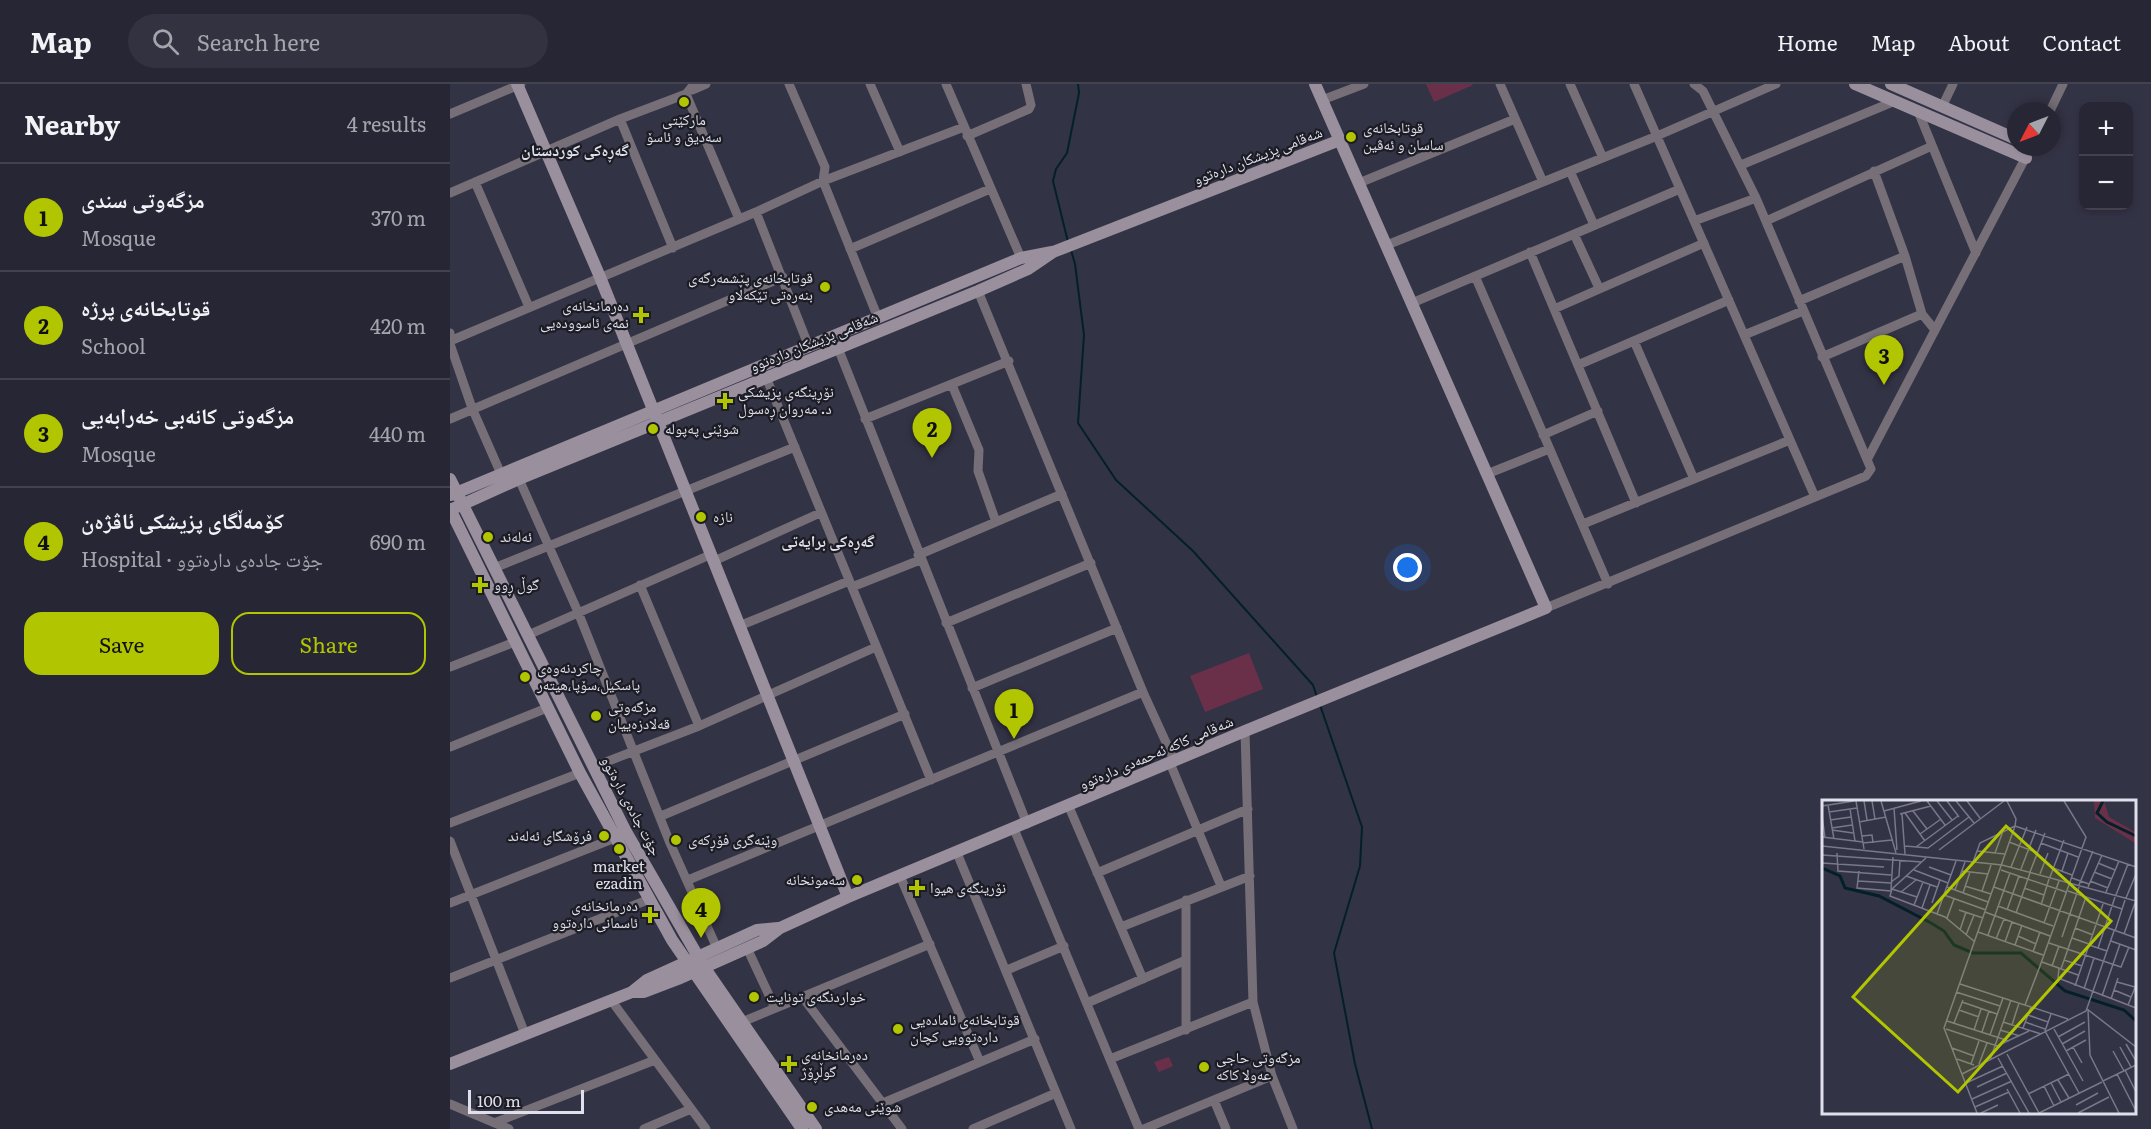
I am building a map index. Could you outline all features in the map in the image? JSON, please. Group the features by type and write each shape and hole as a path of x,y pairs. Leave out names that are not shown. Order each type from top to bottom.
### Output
{"street":[{"path":"450,193 706,84"},
{"path":"789,84 825,167 823,180 878,318"},
{"path":"870,84 900,152"},
{"path":"946,84 1021,258"},
{"path":"501,474 472,408 450,337 673,248 823,180 1029,109 1031,105 1026,84"},
{"path":"1315,84 1546,609 1866,476 1871,469 1741,165 1714,109 1703,91 1694,84"},
{"path":"1322,100 1364,84"},
{"path":"1500,84 1543,182"},
{"path":"1570,84 1603,158"},
{"path":"1634,84 1815,496"},
{"path":"1387,245 1657,136 1714,109 1776,84"},
{"path":"1855,84 1917,111 2007,144"},
{"path":"1892,84 2007,135"},
{"path":"1942,107 1953,84"},
{"path":"2054,102 2063,84"},
{"path":"450,114 519,85 600,277 793,762 822,826 848,897"},
{"path":"691,89 740,219"},
{"path":"1741,165 1895,101"},
{"path":"1917,111 1976,253"},
{"path":"620,119 673,248"},
{"path":"1359,183 1515,119"},
{"name":"شەقامی پزیشکان دارەتوو","path":"456,497 519,479 809,347 836,343 978,291 1040,257 1340,140"},
{"path":"1766,221 1932,146"},
{"path":"1868,458 2027,156"},
{"path":"1570,171 1594,225"},
{"path":"1874,171 1905,256 1922,314 1935,330"},
{"path":"475,182 529,307"},
{"path":"850,249 990,189"},
{"path":"1412,303 1680,189"},
{"path":"1694,221 1756,198"},
{"path":"756,212 809,347"},
{"path":"1574,234 1599,288"},
{"path":"1554,309 1704,243"},
{"path":"1530,252 1636,503"},
{"path":"1799,301 1905,256"},
{"name":"شەقامی پزیشکان دارەتوو","path":"450,510 456,497 501,474 766,377 836,343 878,318 1021,258 1040,257"},
{"path":"1475,276 1608,584"},
{"path":"450,418 783,277"},
{"path":"978,291 1009,361 1221,886"},
{"path":"1578,365 1729,300"},
{"path":"1744,335 1803,311"},
{"path":"1822,357 1922,314"},
{"path":"1634,341 1694,479"},
{"path":"836,343 919,557 1027,824"},
{"path":"865,419 1009,361"},
{"path":"766,377 931,780"},
{"path":"952,385 979,450 978,471 996,522"},
{"path":"1543,435 1598,411"},
{"path":"1583,524 1790,440"},
{"path":"494,568 795,447"},
{"path":"1487,474 1549,449"},
{"name":"جۆت جادەی دارەتوو","path":"450,479 456,497 625,830 701,962 719,1000 802,1129"},
{"path":"519,479 578,612 670,843 717,946"},
{"path":"739,626 919,557 1062,494"},
{"name":"جۆت جادەی دارەتوو","path":"450,510 580,773 672,940 689,968 742,1022 816,1129"},
{"path":"528,635 640,585 820,513"},
{"path":"946,623 1090,563"},
{"path":"640,585 699,726"},
{"name":"شەقامی کاکە ئەحمەدی دارەتوو","path":"450,1064 632,992 644,992 670,976 739,947 757,930 780,928 848,897 1069,807 1245,730 1342,694 1546,609"},
{"path":"972,688 1117,628"},
{"path":"450,667 515,642"},
{"path":"593,767 699,726 876,647"},
{"path":"688,880 1143,692"},
{"path":"450,747 547,708"},
{"path":"661,816 905,714"},
{"path":"1245,730 1253,1002 1272,1076 1293,1129"},
{"path":"450,823 580,773"},
{"path":"1069,807 1143,978"},
{"path":"1097,873 1248,809"},
{"path":"1014,829 1139,1129"},
{"path":"450,903 615,838"},
{"path":"450,841 525,1034"},
{"path":"957,853 1071,1129"},
{"path":"900,876 980,1062"},
{"path":"1121,927 1250,876"},
{"path":"450,978 650,899"},
{"path":"1186,900 1186,1030"},
{"path":"678,922 699,947 705,950 717,946 739,947"},
{"path":"672,940 680,958 670,976 695,982 719,1000"},
{"path":"742,1022 804,999 930,944"},
{"path":"1007,970 1064,946"},
{"path":"719,1000 717,970 739,947"},
{"path":"739,947 775,1008"},
{"path":"1087,1003 1186,960"},
{"path":"804,999 902,1129"},
{"path":"611,1000 706,1129"},
{"path":"1110,1059 1253,1002"},
{"path":"883,1103 1035,1039"},
{"path":"494,1123 655,1060"},
{"path":"1144,1129 1272,1076"},
{"path":"973,1129 1056,1093"},
{"path":"1214,1100 1226,1129"},
{"path":"450,1104 509,1129"},
{"path":"644,1129 691,1109"}],"shaded area":[{"path":"1426,84 1472,84 1473,85 1434,102"},
{"path":"1249,653 1263,689 1205,712 1190,676"},
{"path":"1169,1057 1173,1066 1159,1072 1154,1062"}],"waterway":[{"path":"1068,242 1053,181 1056,169 1067,153 1079,93 1078,84"},
{"path":"1071,250 1075,264 1084,335 1078,423 1116,480 1193,551 1313,685 1317,697"},
{"path":"1320,705 1362,827 1360,866 1334,953 1355,1064 1372,1129"}],"place":[{"name":"مارکێتی سەدیق و ئاسۆ","path":"684,102"},
{"name":"قوتابخانەی ساسان و ئەڤین","path":"1351,137"},
{"name":"قوتابخانەی پێشمەرگەی بنەرەتی تێکەڵاو","path":"825,287"},
{"name":"دەرمانخانەی نمەی ئاسوودەیی","path":"641,315"},
{"name":"مزگەوتی کانەبی خەرابەیی","path":"1884,385"},
{"name":"نۆڕینگەی پزیشکی د. مەروان ڕەسول","path":"725,401"},
{"name":"شوێنی پەپولە","path":"653,429"},
{"name":"قوتابخانەی پرژە","path":"932,458"},
{"name":"نازە","path":"701,517"},
{"name":"ئەلەند","path":"488,537"},
{"name":"گوڵ ڕوو","path":"480,585"},
{"name":"چاکردنەوەی پاسکیل،سۆپا،هیتەر","path":"525,677"},
{"name":"مزگەوتی قەلادزەییان","path":"596,716"},
{"name":"مزگەوتی سندی","path":"1014,739"},
{"name":"فرۆشگای ئەلەند","path":"604,836"},
{"name":"وێنەگری فۆڕکەی","path":"676,840"},
{"name":"market ezadin","path":"619,849"},
{"name":"سەمونخانە","path":"857,880"},
{"name":"نۆرینگەی هیوا","path":"917,888"},
{"name":"دەرمانخانەی ئاسمانی دارەتوو","path":"650,915"},
{"name":"کۆمەڵگای پزیشکی ئاڤژەن","path":"701,938"},
{"name":"خواردنگەی تونایت","path":"754,997"},
{"name":"قوتابخانەی ئامادەیی دارەتوویی کچان","path":"898,1029"},
{"name":"دەرمانخانەی گوڵڕۆژ","path":"789,1064"},
{"name":"مزگەوتی حاجی عەولا کاکە","path":"1204,1067"},
{"name":"شوێنی مەهدی","path":"812,1107"}],"district":[{"name":"گەڕەکی کوردستان","path":"575,150"},
{"name":"گەڕەکی برایەتی","path":"828,541"}]}
